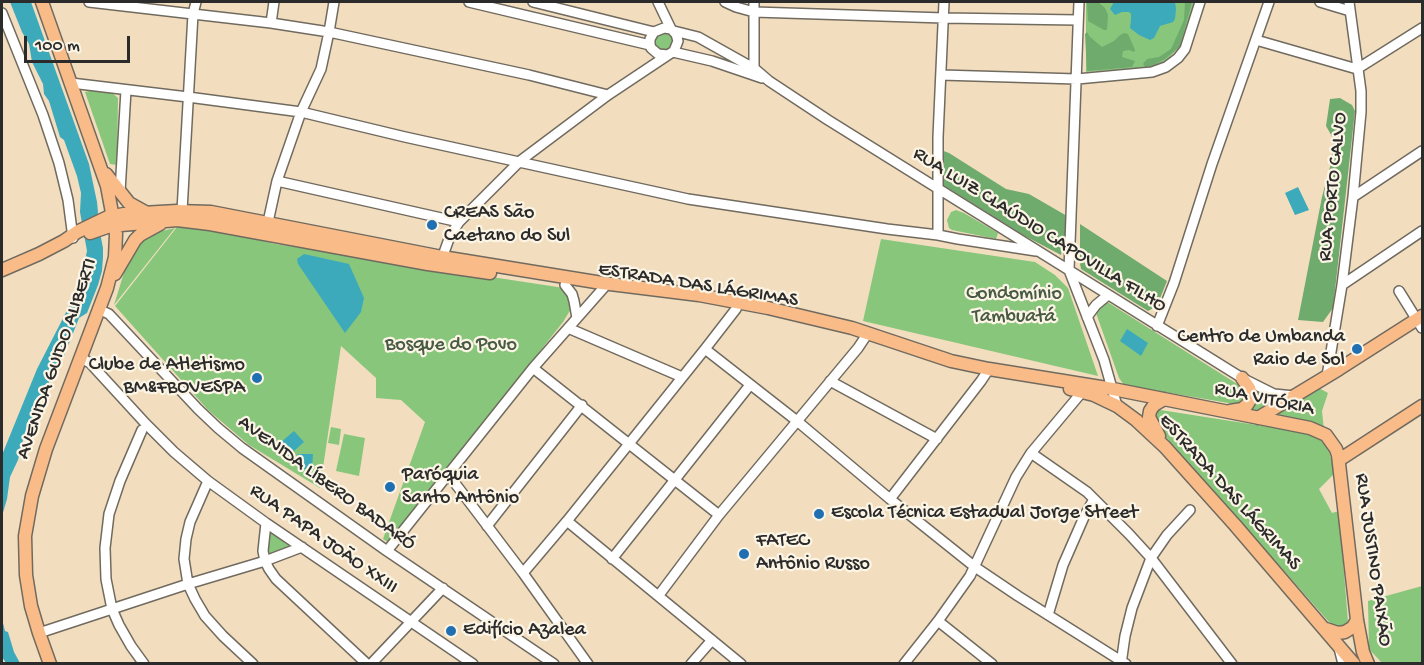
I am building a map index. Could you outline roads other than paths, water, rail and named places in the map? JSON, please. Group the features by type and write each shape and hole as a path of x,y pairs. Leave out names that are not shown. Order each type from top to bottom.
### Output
{"main road":[{"name":"AVENIDA GUIDO ALIBERTI","path":"42,2 107,186 108,222 115,257 107,288 46,449 32,496 25,536 26,574 31,606 50,663"},
{"path":"99,164 133,207 148,213"},
{"name":"ESTRADA DAS LÁGRIMAS","path":"2,270 108,222 148,213 211,212 566,285 699,295 737,306 804,316 945,365 1113,388 1164,399"},
{"name":"ESTRADA DAS LÁGRIMAS","path":"108,222 169,220 210,224 604,287"},
{"path":"107,288 135,240 169,220"},
{"path":"1258,418 1421,321"},
{"name":"ESTRADA DAS LÁGRIMAS","path":"987,372 1096,395 1120,408 1165,447 1325,629 1340,656 1354,663"},
{"path":"1226,412 1242,409 1250,400 1249,388 1242,378"},
{"path":"1120,408 1133,408 1136,405 1136,397 1132,392"},
{"path":"1164,399 1154,405 1149,417 1165,447"},
{"name":"RUA VITÓRIA","path":"1164,399 1319,431 1332,442 1339,460"},
{"path":"1339,460 1422,406"},
{"name":"RUA JUSTINO PAIXÃO","path":"1339,460 1357,620 1363,652 1368,663"},
{"path":"1325,629 1338,633 1345,632 1353,627 1357,620"}],"street":[{"path":"89,2 329,32 529,75 608,95"},
{"path":"182,211 193,14 196,2"},
{"path":"271,23 274,2"},
{"path":"268,222 277,181 301,112 321,69 334,2"},
{"path":"469,2 651,46 658,54 670,54"},
{"path":"533,2 656,31 663,28 673,30"},
{"path":"725,2 736,7 944,18 1078,20"},
{"path":"938,235 938,137 944,2"},
{"path":"1079,2 1069,270 1120,408"},
{"path":"941,75 1077,79 1142,74 1166,67 1178,58 1185,49 1200,2"},
{"path":"1157,326 1174,283 1212,164 1269,2"},
{"path":"1320,2 1350,6"},
{"path":"634,78 646,66 651,46 650,39 660,22 660,5"},
{"path":"441,261 450,236 459,222 520,161 608,95 670,54 677,46 678,41 660,5"},
{"name":"RUA PORTO CALVO","path":"1327,376 1342,285 1361,112 1361,92 1350,6"},
{"path":"754,7 754,72"},
{"path":"2,13 60,163 73,238"},
{"path":"1256,40 1357,69 1422,28"},
{"name":"RUA LUIZ CLAÚDIO CAPOVILLA FILHO","path":"673,30 698,37 731,55 828,120 1242,378 1274,394 1295,396"},
{"name":"RUA LUIZ CLAÚDIO CAPOVILLA FILHO","path":"670,54 683,54 754,72"},
{"path":"728,66 731,55"},
{"path":"71,84 301,112 688,199 1036,251"},
{"path":"120,192 126,90"},
{"path":"1353,197 1422,151"},
{"path":"277,181 459,222"},
{"path":"1342,285 1422,231"},
{"path":"566,285 572,294 577,318"},
{"path":"387,551 533,368 604,287"},
{"path":"1399,291 1421,321"},
{"path":"1088,317 1096,305 1108,295"},
{"path":"523,573 705,350 737,306"},
{"name":"AVENIDA LÍBERO BADARÓ","path":"98,309 109,314 159,370 218,428 242,448 387,551 554,663"},
{"path":"568,328 682,377"},
{"path":"659,595 720,515 866,336"},
{"path":"705,350 975,567 1123,663 1125,636 1132,608 1151,558 1167,535 1190,510"},
{"name":"RUA PAPA JOÃO XXIII","path":"81,358 90,363 159,437 208,481 302,548 473,663"},
{"path":"533,368 720,515"},
{"path":"890,499 987,372"},
{"path":"830,381 937,439"},
{"path":"612,559 750,385"},
{"path":"904,663 938,621 975,567 1002,507 1031,453 1082,392"},
{"path":"487,526 582,405"},
{"name":"RUA PAPA JOÃO XXIII","path":"132,409 142,430 159,437"},
{"path":"142,430 109,513 105,564 112,609 125,636 144,663"},
{"path":"1031,453 1094,499 1151,558 1232,663"},
{"path":"448,474 588,663"},
{"path":"208,481 190,522 186,539 184,559 188,584 206,616 223,636 253,663"},
{"path":"1048,615 1064,565 1094,499"},
{"path":"567,521 741,663"},
{"path":"266,523 263,541 265,561 276,579 369,663 443,588"},
{"path":"39,633 302,548"},
{"path":"938,621 992,663"},
{"path":"691,663 712,640"}],"water":[{"path":"10,2 31,2 89,164 97,202 103,257 98,285 87,313 79,318 64,356 24,436 18,460 10,477 2,516 2,455 37,369 79,287 87,251 77,176 64,140 60,137 49,101 44,94 43,84 32,62 29,44"},
{"path":"1114,2 1175,2 1175,19 1173,22 1160,26 1154,38 1150,40 1130,28 1131,14 1129,12 1115,15 1110,9"},
{"path":"1298,187 1309,210 1295,215 1285,193"},
{"path":"304,254 349,264 364,298 361,312 345,333 298,264 297,259"},
{"path":"1127,329 1148,343 1141,356 1120,341"},
{"path":"294,431 304,442 284,460 274,448"},
{"path":"298,454 313,454 312,469 298,469"},
{"path":"2,619 20,663 6,663 2,657"}],"place":[{"name":"CREAS São Caetano do Sul","path":"432,225"},
{"name":"Centro de Umbanda Raio de Sol","path":"1357,349"},
{"name":"Clube de Atletismo BM&FBOVESPA","path":"257,378"},
{"name":"Paróquia Santo Antônio","path":"390,487"},
{"name":"Escola Técnica Estadual Jorge Street","path":"819,514"},
{"name":"FATEC Antônio Russo","path":"744,554"},
{"name":"Edifício Azalea","path":"451,631"}],"park label":[{"name":"Condomínio Tambuatá","path":"1014,306"},
{"name":"Bosque do Povo","path":"451,346"}]}
